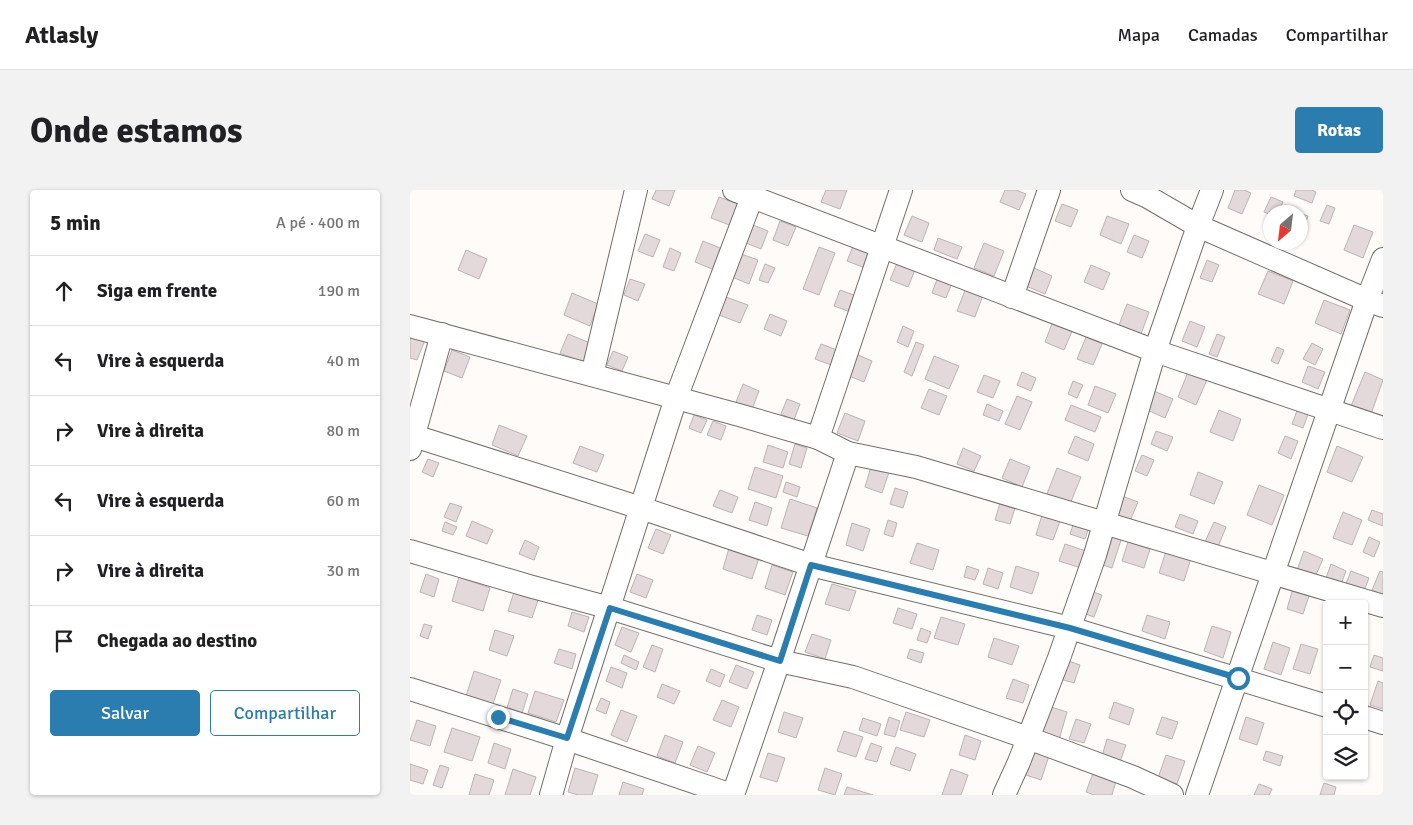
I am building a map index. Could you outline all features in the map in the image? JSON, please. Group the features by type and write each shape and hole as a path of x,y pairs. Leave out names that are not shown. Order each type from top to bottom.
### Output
{"street":[{"path":"592,375 636,190"},
{"path":"818,438 901,190"},
{"path":"1012,297 1049,190"},
{"path":"1132,190 1148,197 1198,226 1375,303"},
{"path":"1004,795 1070,628 1104,523 1154,351 1212,190"},
{"path":"551,795 567,738 676,398 747,192 882,247 1154,351 1383,428"},
{"path":"1197,795 1329,411 1375,303 1383,259"},
{"path":"410,326 818,438 848,453 916,467 1383,606"},
{"path":"442,334 412,442 642,508 811,565 1070,628 1323,705"},
{"path":"410,689 567,738 733,795 780,661 848,453"},
{"path":"410,550 610,608 780,661 853,677 1028,738 1133,777 1172,795"},
{"path":"1368,718 1383,723"}],"building":[{"path":"656,190 675,190 669,206 652,199"},
{"path":"826,190 847,190 840,209 821,202"},
{"path":"1005,190 1016,190 1026,194 1019,210 1000,202"},
{"path":"1235,190 1244,190 1251,193 1242,214 1228,208"},
{"path":"1296,190 1312,190 1316,192 1312,203 1294,196"},
{"path":"719,197 741,205 732,226 711,218"},
{"path":"1271,197 1283,202 1282,205 1267,205"},
{"path":"1062,204 1078,210 1071,227 1055,221"},
{"path":"1327,205 1335,208 1329,224 1320,221"},
{"path":"912,216 929,223 922,242 904,235"},
{"path":"1107,216 1129,224 1121,244 1100,235"},
{"path":"780,221 796,227 788,246 773,240"},
{"path":"753,225 768,231 761,249 746,243"},
{"path":"1354,225 1373,232 1363,258 1344,250"},
{"path":"645,234 660,240 653,257 638,251"},
{"path":"1134,235 1149,241 1142,258 1127,252"},
{"path":"938,238 962,247 957,259 934,250"},
{"path":"703,241 725,250 717,271 695,262"},
{"path":"984,243 1004,251 994,276 974,268"},
{"path":"854,244 871,251 865,268 847,261"},
{"path":"819,247 835,253 819,295 803,289"},
{"path":"670,248 681,253 674,271 663,267"},
{"path":"466,250 487,259 479,279 458,270"},
{"path":"741,254 758,260 749,284 732,277"},
{"path":"1207,260 1219,265 1212,282 1200,278"},
{"path":"897,263 915,270 908,287 890,280"},
{"path":"765,264 775,268 768,283 759,280"},
{"path":"1091,265 1110,273 1103,290 1084,282"},
{"path":"1034,268 1052,276 1045,294 1026,286"},
{"path":"1268,271 1293,281 1284,304 1258,294"},
{"path":"938,277 952,283 946,298 932,293"},
{"path":"630,279 645,284 638,301 624,295"},
{"path":"966,288 983,295 975,317 957,311"},
{"path":"840,290 854,295 848,311 834,306"},
{"path":"572,293 598,304 590,326 564,315"},
{"path":"726,297 748,305 740,323 719,315"},
{"path":"1324,300 1350,310 1341,334 1315,323"},
{"path":"1127,304 1149,312 1141,334 1119,325"},
{"path":"770,314 787,321 781,336 764,329"},
{"path":"1053,321 1073,329 1064,350 1045,342"},
{"path":"1190,321 1205,327 1197,347 1182,341"},
{"path":"903,326 914,331 908,347 897,342"},
{"path":"568,334 593,344 585,363 560,353"},
{"path":"1217,334 1225,337 1217,357 1209,354"},
{"path":"410,335 425,340 417,360 410,358"},
{"path":"1086,337 1102,344 1093,365 1077,359"},
{"path":"916,342 924,345 912,376 904,372"},
{"path":"1312,343 1323,349 1315,365 1303,359"},
{"path":"821,344 837,350 831,365 815,359"},
{"path":"1277,347 1284,350 1278,364 1271,361"},
{"path":"452,350 470,357 462,378 444,371"},
{"path":"613,351 628,357 622,371 607,365"},
{"path":"858,355 872,361 864,382 849,376"},
{"path":"934,356 959,366 949,389 925,379"},
{"path":"1308,366 1325,372 1318,389 1302,382"},
{"path":"1190,367 1209,375 1196,405 1178,397"},
{"path":"1022,372 1036,378 1031,391 1017,385"},
{"path":"1365,372 1383,380 1371,414 1351,406"},
{"path":"984,375 1000,381 993,398 977,392"},
{"path":"1073,381 1083,385 1077,398 1068,394"},
{"path":"743,384 759,391 751,412 735,405"},
{"path":"1095,386 1116,394 1108,413 1088,405"},
{"path":"929,389 947,396 939,415 921,408"},
{"path":"1154,391 1173,399 1165,418 1147,410"},
{"path":"1017,396 1032,402 1020,430 1005,424"},
{"path":"787,399 800,404 794,420 781,414"},
{"path":"987,404 1003,411 999,421 983,415"},
{"path":"1071,405 1101,417 1095,432 1065,420"},
{"path":"1298,408 1309,412 1303,428 1292,424"},
{"path":"1219,410 1241,419 1233,441 1210,432"},
{"path":"845,413 865,421 858,441 837,433"},
{"path":"694,415 707,420 701,433 689,428"},
{"path":"713,421 726,426 721,440 707,435"},
{"path":"499,425 527,436 518,456 492,445"},
{"path":"1156,431 1173,437 1167,451 1151,444"},
{"path":"1075,436 1094,444 1088,461 1068,453"},
{"path":"1285,436 1298,441 1291,459 1278,453"},
{"path":"795,444 807,448 801,468 789,464"},
{"path":"768,445 788,452 783,468 763,462"},
{"path":"580,446 604,455 597,472 573,463"},
{"path":"1337,446 1363,457 1352,482 1327,472"},
{"path":"963,448 981,456 974,471 957,464"},
{"path":"1142,455 1154,460 1147,476 1135,471"},
{"path":"428,459 439,463 433,477 422,472"},
{"path":"1010,459 1030,467 1022,487 1002,478"},
{"path":"755,467 783,476 776,498 748,489"},
{"path":"871,467 889,472 882,493 865,487"},
{"path":"1057,468 1081,477 1070,504 1047,494"},
{"path":"1198,472 1223,482 1214,504 1190,495"},
{"path":"786,482 800,487 797,497 783,492"},
{"path":"1259,485 1284,495 1272,525 1247,515"},
{"path":"895,488 908,492 903,508 890,504"},
{"path":"720,490 738,497 732,513 713,506"},
{"path":"1122,496 1138,502 1130,521 1115,515"},
{"path":"790,499 817,508 808,536 781,528"},
{"path":"755,502 772,508 767,526 749,520"},
{"path":"450,503 462,507 456,522 444,517"},
{"path":"1000,503 1015,508 1010,524 995,520"},
{"path":"1372,510 1383,514 1383,526 1368,520"},
{"path":"1343,512 1362,520 1352,545 1333,538"},
{"path":"1180,514 1198,521 1193,534 1175,527"},
{"path":"1042,515 1060,521 1053,540 1036,535"},
{"path":"888,520 897,523 893,537 884,534"},
{"path":"472,521 493,530 487,544 466,536"},
{"path":"445,522 457,527 453,535 442,531"},
{"path":"1074,522 1089,527 1085,539 1070,534"},
{"path":"1214,522 1226,527 1218,547 1205,542"},
{"path":"852,523 870,529 863,551 846,545"},
{"path":"656,529 671,535 663,554 648,548"},
{"path":"1106,535 1121,540 1112,568 1097,563"},
{"path":"1369,537 1380,542 1374,557 1363,552"},
{"path":"525,540 539,547 534,560 519,554"},
{"path":"1128,542 1150,549 1144,568 1122,561"},
{"path":"917,543 939,550 933,570 910,563"},
{"path":"1065,544 1089,552 1084,569 1059,561"},
{"path":"729,548 759,558 752,579 723,569"},
{"path":"1166,551 1191,558 1184,581 1159,573"},
{"path":"1304,551 1323,559 1315,577 1297,570"},
{"path":"1331,564 1346,571 1340,587 1325,581"},
{"path":"772,565 793,572 785,595 765,588"},
{"path":"967,566 979,570 975,580 964,577"},
{"path":"1016,566 1039,573 1032,594 1010,587"},
{"path":"988,568 1003,573 998,589 983,584"},
{"path":"1351,571 1369,578 1362,596 1344,589"},
{"path":"1380,571 1383,572 1383,595 1372,590"},
{"path":"426,574 439,579 434,597 420,592"},
{"path":"637,574 653,580 646,598 630,592"},
{"path":"459,577 490,588 483,611 452,601"},
{"path":"832,584 856,591 849,611 825,604"},
{"path":"1293,588 1310,593 1303,614 1287,609"},
{"path":"1087,590 1102,595 1094,617 1080,612"},
{"path":"514,592 538,600 532,618 508,611"},
{"path":"898,608 917,614 912,629 893,623"},
{"path":"572,612 589,617 584,632 568,626"},
{"path":"757,615 772,620 767,635 752,630"},
{"path":"1147,615 1170,622 1165,639 1142,631"},
{"path":"941,617 965,624 958,645 934,638"},
{"path":"424,624 432,626 428,639 420,636"},
{"path":"1212,626 1231,632 1223,658 1204,651"},
{"path":"622,627 639,633 631,652 615,645"},
{"path":"921,628 931,632 927,643 917,640"},
{"path":"495,630 514,636 507,656 489,650"},
{"path":"812,634 831,640 825,659 805,652"},
{"path":"994,638 1019,646 1012,665 988,657"},
{"path":"1273,642 1290,648 1281,675 1264,669"},
{"path":"1301,644 1318,649 1310,674 1293,669"},
{"path":"652,645 663,649 655,672 643,667"},
{"path":"559,649 576,654 572,669 554,663"},
{"path":"910,649 924,653 921,663 907,658"},
{"path":"624,655 639,662 636,670 621,663"},
{"path":"1374,655 1383,658 1383,671 1370,667"},
{"path":"1066,660 1080,665 1074,683 1060,679"},
{"path":"736,665 754,672 747,689 729,682"},
{"path":"611,667 627,673 622,688 606,681"},
{"path":"711,669 725,675 720,687 706,681"},
{"path":"474,671 501,680 493,704 466,696"},
{"path":"1013,679 1029,685 1023,703 1006,698"},
{"path":"1378,681 1383,683 1383,709 1370,705"},
{"path":"662,684 680,691 674,704 657,697"},
{"path":"513,689 528,694 522,713 507,708"},
{"path":"535,691 564,700 556,722 528,713"},
{"path":"601,698 610,702 606,714 596,710"},
{"path":"722,700 739,707 731,727 713,720"},
{"path":"1114,702 1134,709 1129,725 1109,718"},
{"path":"1048,706 1067,712 1059,740 1039,734"},
{"path":"621,710 637,716 627,742 611,735"},
{"path":"784,712 803,718 796,738 778,732"},
{"path":"906,712 930,720 924,737 900,730"},
{"path":"889,717 900,721 895,737 884,734"},
{"path":"1162,717 1178,722 1172,739 1156,734"},
{"path":"1246,717 1264,723 1257,745 1239,739"},
{"path":"863,718 881,724 877,736 859,730"},
{"path":"1076,719 1091,724 1084,743 1069,739"},
{"path":"417,720 436,726 430,746 410,740"},
{"path":"452,728 480,737 472,761 444,752"},
{"path":"844,731 863,737 856,757 837,751"},
{"path":"665,735 683,742 675,763 657,756"},
{"path":"965,735 981,741 975,760 959,755"},
{"path":"1107,739 1126,745 1120,762 1102,756"},
{"path":"494,743 511,749 505,769 488,763"},
{"path":"871,743 882,747 877,762 865,759"},
{"path":"698,746 715,753 707,772 690,765"},
{"path":"896,747 916,754 910,771 890,764"},
{"path":"1030,750 1049,756 1041,780 1023,774"},
{"path":"1266,751 1283,756 1280,766 1263,760"},
{"path":"768,753 785,758 777,782 760,777"},
{"path":"1166,755 1185,761 1177,784 1158,778"},
{"path":"410,764 428,770 423,784 410,780"},
{"path":"440,765 449,768 442,788 433,785"},
{"path":"575,768 598,775 592,795 578,795 568,792"},
{"path":"825,768 842,774 835,795 818,790"},
{"path":"513,769 536,777 530,795 505,795"},
{"path":"951,769 968,775 961,795 942,795"},
{"path":"1093,773 1116,781 1112,795 1094,795 1086,792"},
{"path":"475,774 494,780 489,795 469,795"},
{"path":"623,782 644,789 642,795 619,795"},
{"path":"1324,783 1336,787 1334,795 1320,795"},
{"path":"1259,784 1272,789 1269,795 1254,795"},
{"path":"847,787 873,795 844,795"}],"route":[{"path":"498,717 567,738 610,608 780,661 811,565 1070,628 1238,678"}]}
